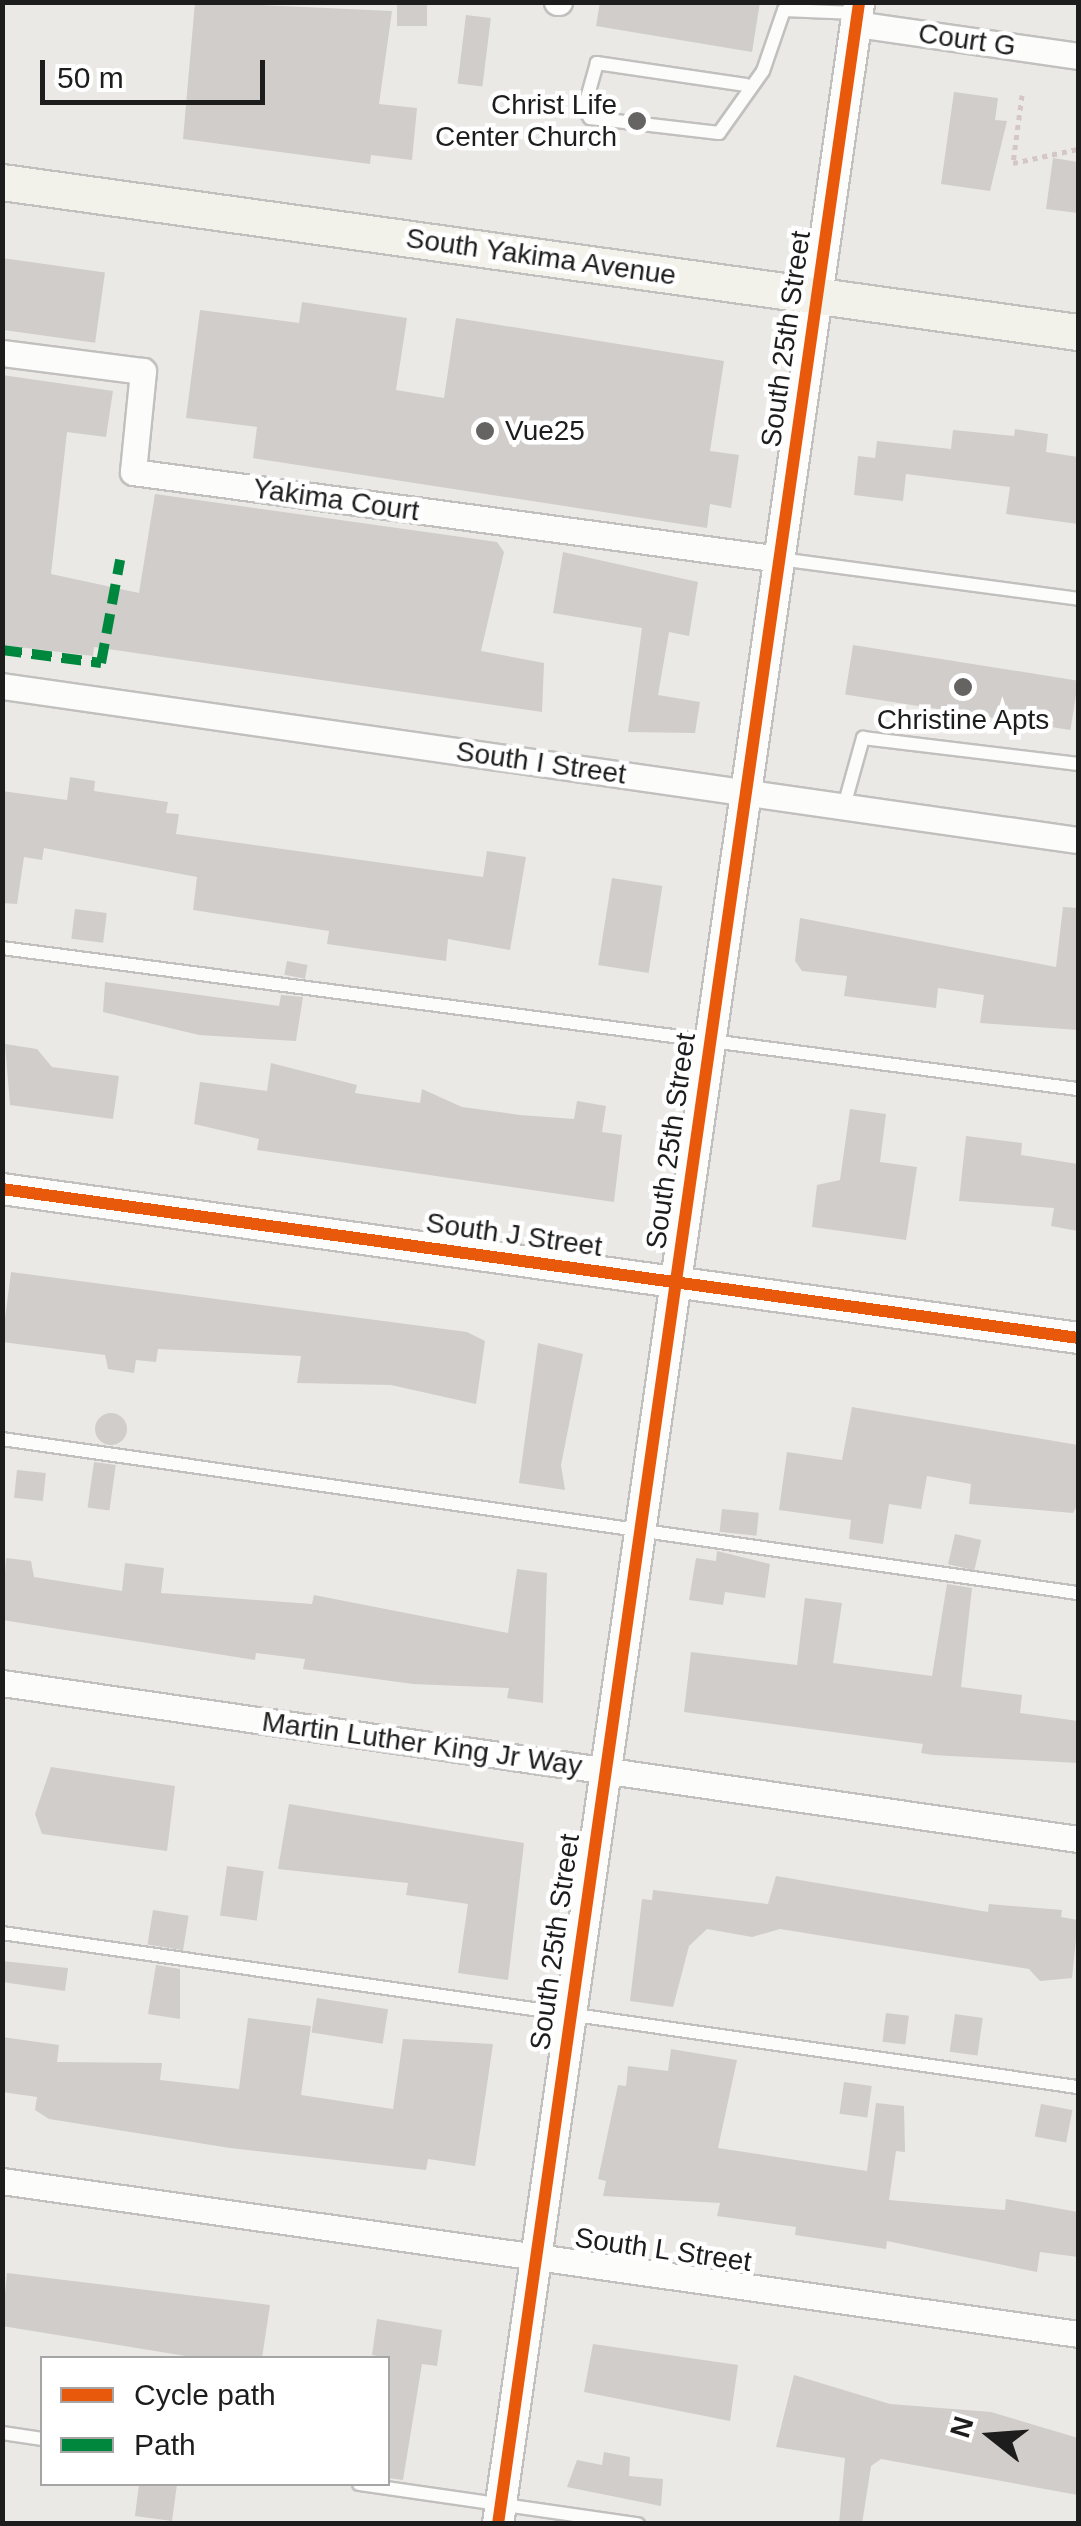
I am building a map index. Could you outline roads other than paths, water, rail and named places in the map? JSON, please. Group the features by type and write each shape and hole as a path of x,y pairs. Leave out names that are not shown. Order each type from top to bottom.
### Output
{"main road":[{"name":"South Yakima Avenue","path":"2,182 1078,332"}],"street":[{"name":"Court G","path":"857,13 1078,56"},
{"name":"South 25th Street","path":"499,2514 857,13"},
{"name":"Yakima Court","path":"2,352 143,371 133,472 780,559"},
{"name":"South I Street","path":"2,686 1078,840"},
{"name":"South J Street","path":"2,1190 1078,1338"},
{"name":"Martin Luther King Jr Way","path":"2,1683 1078,1838"},
{"name":"South L Street","path":"2,2180 1078,2334"}],"lane":[{"path":"746,85 597,64 584,109 590,118 719,134 746,85 763,70 784,10 857,13"},
{"path":"780,559 1078,600"},
{"path":"844,806 863,738 1078,764"},
{"path":"2,948 1078,1088"},
{"path":"2,1439 1078,1593"},
{"path":"2,1934 1078,2088"},
{"path":"2,2433 40,2439"},
{"path":"368,2486 499,2514 638,2524"}],"place":[{"name":"Christ Life Center Church","path":"637,121"},
{"name":"Vue25","path":"485,431"},
{"name":"Christine Apts","path":"963,687"}]}
